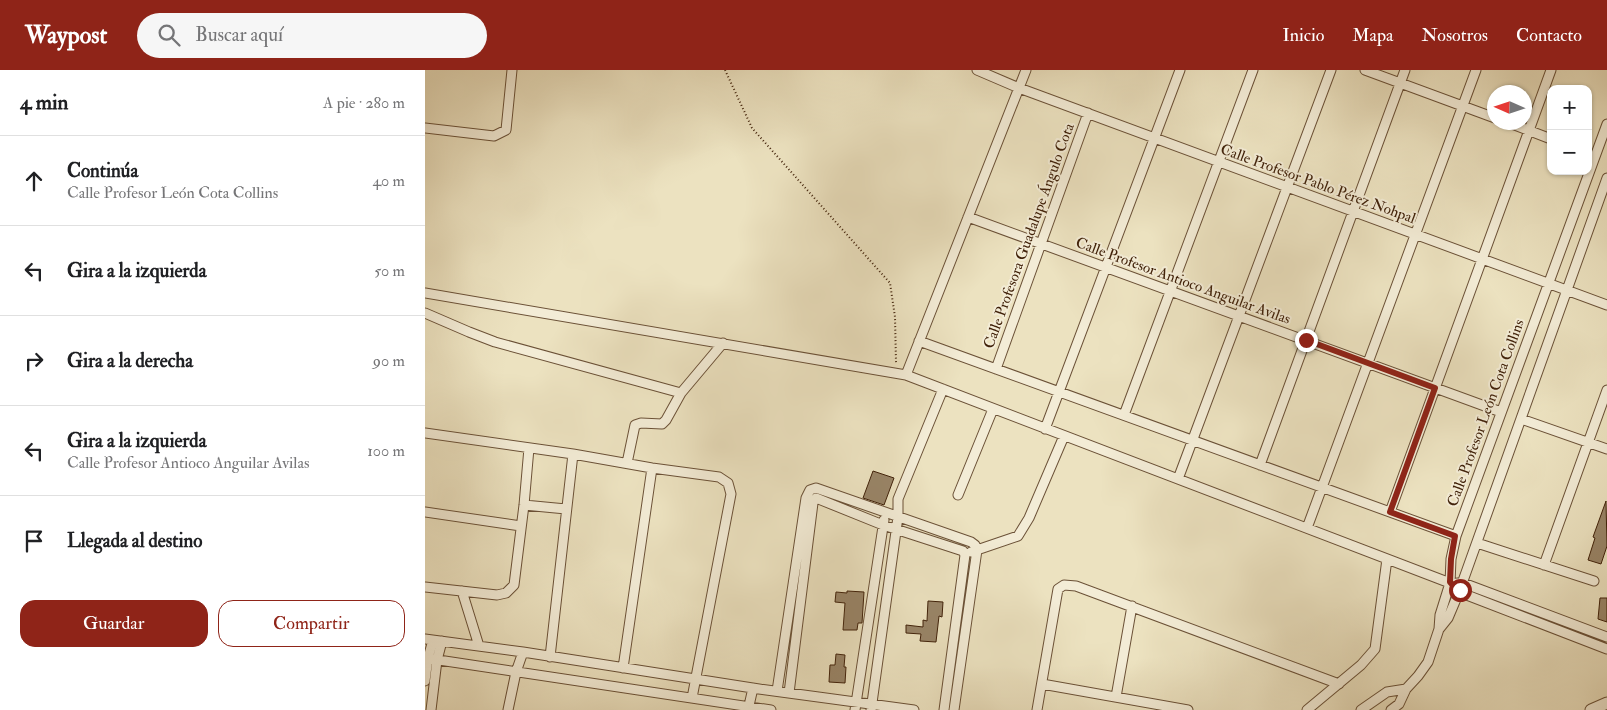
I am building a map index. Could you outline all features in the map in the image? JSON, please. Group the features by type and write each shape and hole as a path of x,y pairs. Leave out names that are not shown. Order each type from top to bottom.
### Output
{"street":[{"path":"425,128 494,136 506,130 512,70"},
{"name":"Calle Profesor Pablo Pérez Nohpal","path":"977,70 1088,114 1607,305"},
{"path":"901,374 919,341 1026,70"},
{"path":"1045,429 1180,70"},
{"path":"1124,415 1253,70"},
{"path":"1178,479 1331,70"},
{"path":"1365,70 1487,115"},
{"path":"1260,464 1405,70"},
{"path":"1307,528 1476,70"},
{"path":"1390,512 1551,70"},
{"name":"Calle Profesora Guadalupe Ángulo Cota","path":"996,369 1088,114"},
{"name":"Calle Profesor León Cota Collins","path":"1592,154 1607,124"},
{"path":"1529,131 1547,138"},
{"name":"Calle Profesor León Cota Collins","path":"1439,629 1440,615 1450,582 1455,536 1548,284 1585,175"},
{"path":"1391,710 1399,704 1406,689 1428,662 1439,629 1448,618 1463,583 1607,178"},
{"name":"Calle Profesor Antioco Anguilar Avilas","path":"968,217 1501,412"},
{"path":"425,293 901,374 1387,559 1450,582 1463,583 1607,637"},
{"path":"425,313 495,342 681,393"},
{"path":"919,341 1455,536"},
{"path":"627,463 635,425 641,423 662,424 681,393 723,343"},
{"path":"871,707 898,517 898,499 943,389"},
{"path":"1544,565 1607,390"},
{"path":"958,495 993,408"},
{"path":"1521,419 1607,449"},
{"path":"425,433 719,477 729,483 731,494 692,698"},
{"path":"965,555 1018,536 1029,518 1064,436"},
{"path":"425,587 497,595 506,593 514,585 529,448"},
{"path":"550,657 573,454"},
{"path":"623,668 653,468"},
{"path":"777,692 806,498 810,490 816,488 975,545 977,550 954,710"},
{"path":"789,693 813,503 816,498 823,499 883,525 963,551 965,555 944,710"},
{"path":"524,505 566,509"},
{"path":"425,512 521,526"},
{"path":"855,706 885,513"},
{"path":"1477,543 1594,582"},
{"path":"1307,710 1361,666 1375,649 1387,559"},
{"path":"1450,582 1459,592 1607,650"},
{"path":"1037,710 1058,589 1064,585 1076,586 1132,606 1339,684"},
{"path":"462,591 479,646"},
{"path":"1116,697 1132,606"},
{"path":"425,681 433,640 789,693 855,706 914,710"},
{"path":"508,710 516,672 523,652"},
{"path":"430,659 771,710"},
{"path":"430,659 431,710"},
{"path":"1042,684 1188,710"},
{"path":"749,708 753,688"},
{"path":"1361,710 1387,692 1406,689"},
{"path":"1591,710 1607,703"}],"path":[{"path":"725,70 752,128 890,283 901,374"}],"building":[{"path":"873,471 894,478 884,505 863,498"},
{"path":"1606,501 1607,546 1601,564 1588,560 1595,538 1593,537"},
{"path":"847,591 864,592 862,623 858,623 857,630 843,630 845,603 835,602 836,592 847,593"},
{"path":"1600,598 1607,598 1607,622 1598,619"},
{"path":"928,601 943,602 942,617 939,616 936,642 920,641 921,634 906,633 906,625 923,627 923,620 927,621"},
{"path":"836,654 845,655 845,683 829,682 830,665 835,665"}],"route":[{"path":"1306,340 1435,388 1390,512 1455,536 1450,582 1459,592 1460,590"}]}
